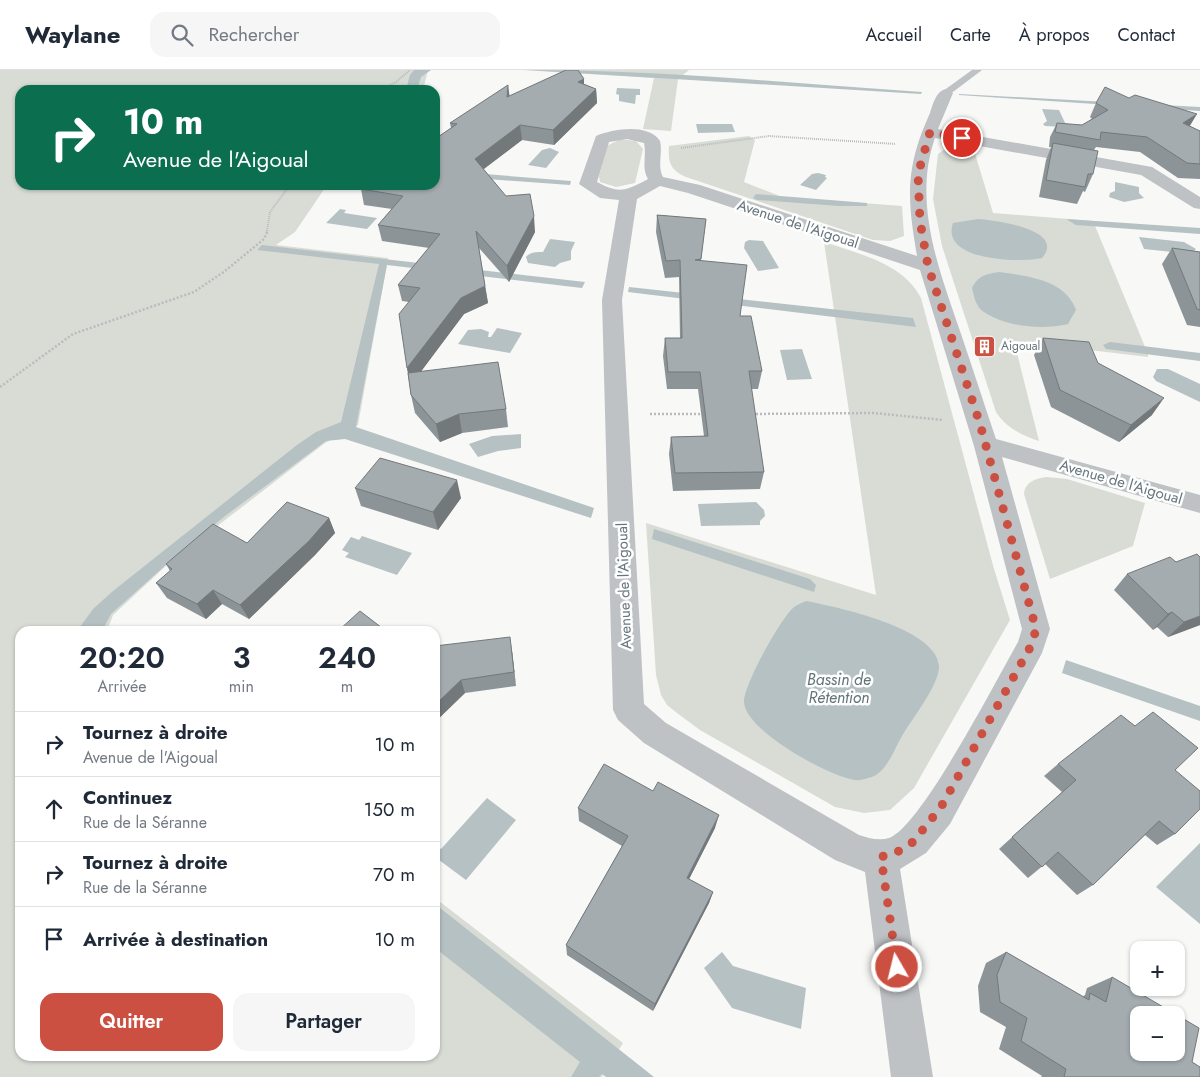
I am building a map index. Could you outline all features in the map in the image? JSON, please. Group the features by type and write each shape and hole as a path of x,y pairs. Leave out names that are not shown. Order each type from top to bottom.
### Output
{"street":[{"path":"912,1077 881,857 899,851 913,842 941,807 1032,644 1036,629 982,434 928,266 920,221 918,174 927,139 946,93"},
{"path":"615,134 642,136 652,141 654,151 651,170 657,181 630,196 606,194 589,186 599,141 615,134"},
{"path":"927,139 1146,171 1200,204"},
{"name":"Avenue de l'Aigoual","path":"657,181 669,182 696,190 826,235 928,266"},
{"name":"Avenue de l'Aigoual","path":"630,196 616,265 612,300 623,528 629,710 655,733 847,848 863,856 881,857"},
{"name":"Avenue de l'Aigoual","path":"982,434 1200,504"}],"lane":[{"path":"946,93 978,70"}],"path":[{"path":"390,85 410,70"},
{"path":"654,151 769,136 927,139"},
{"path":"0,387 73,334 194,292 214,280 264,239 268,230 270,212 286,190"},
{"path":"746,414 874,413 982,434"},
{"path":"617,415 706,414"}],"shaded area":[{"path":"0,70 428,70 424,85 15,85 15,190 324,190 295,232 276,245 388,258 358,425 325,443 168,564 113,615 109,626 15,626 15,1061 440,1061 440,902 623,1043 602,1077 0,1077"},
{"path":"522,70 689,70 678,79 671,131 643,129 654,78"},
{"path":"749,136 755,140 744,182 782,197 902,206 904,236 890,241 873,240 686,177 676,171 671,165 669,146"},
{"path":"620,139 636,141 643,149 635,183 616,187 600,182 599,176 607,146"},
{"path":"955,146 973,147 993,213 1093,221 1148,354 1148,357 1014,341 1039,441 1015,430 1000,418 996,412 942,246 933,199 938,154 945,149"},
{"path":"824,242 879,261 892,268 913,286 921,298 994,569 1010,620 914,788 890,810 864,813 835,807 700,730 667,705 661,695 656,675 646,523 876,595"},
{"path":"1047,477 1067,479 1145,503 1133,546 1050,579 1024,494 1026,486 1032,481"}],"water":[{"path":"414,70 431,70 421,77 419,85 407,85 410,75"},
{"path":"527,70 625,72 922,92 921,94"},
{"path":"617,88 640,89 640,95 636,95 635,104 619,101 619,95 616,94"},
{"path":"959,95 1200,107 1200,111"},
{"path":"1042,109 1059,110 1067,127 1045,126 1043,124 1047,121"},
{"path":"696,124 732,124 735,132 698,133"},
{"path":"550,148 559,152 546,168 528,165 542,150"},
{"path":"440,170 571,181 570,185 474,178"},
{"path":"812,174 826,175 825,177 827,178 816,190 800,185"},
{"path":"1115,182 1139,187 1139,193 1144,198 1124,202 1109,197 1110,193 1115,191"},
{"path":"756,194 867,203 867,206 839,206 757,200 753,198"},
{"path":"340,209 346,210 344,213 377,218 367,229 326,223"},
{"path":"978,219 1012,224 1037,233 1045,240 1047,248 1042,258 1017,260 984,257 958,245 952,236 953,223"},
{"path":"1066,219 1200,228 1200,234 1076,225"},
{"path":"1139,237 1184,242 1196,249 1191,254 1144,249"},
{"path":"550,239 575,242 571,251 571,260 560,263 555,267 528,263 526,257 531,253 543,252"},
{"path":"749,240 763,241 779,268 758,271 744,248 745,242"},
{"path":"262,245 585,282 582,288 387,265 356,427 594,508 591,518 345,439 326,441 225,516 168,563 111,614 105,626 81,626 93,609 113,591 297,445 316,432 341,422 379,264 257,250"},
{"path":"999,272 1021,275 1054,285 1071,300 1076,310 1068,324 1047,327 1025,326 1003,321 981,310 977,305 972,288 982,276"},
{"path":"629,287 913,318 916,327 628,292"},
{"path":"497,328 522,333 510,353 458,344 468,330 481,329 489,332 488,337 491,337"},
{"path":"1110,342 1200,353 1200,361 1106,349 1103,345"},
{"path":"802,349 812,379 787,380 780,350"},
{"path":"1157,369 1168,369 1200,384 1200,402 1156,381 1153,377"},
{"path":"521,434 521,448 498,451 478,457 469,444 492,436"},
{"path":"756,502 764,510 765,516 760,521 760,525 701,526 698,504"},
{"path":"654,529 810,579 816,585 814,592 652,539"},
{"path":"362,536 412,553 397,575 345,557 349,553 342,550 351,537 359,540"},
{"name":"Bassin de Rétention","path":"806,601 861,614 904,630 922,641 934,653 939,666 938,674 930,692 887,764 879,773 872,777 855,780 827,771 809,762 773,739 748,714 744,702 756,668 787,615 794,607"},
{"path":"1066,660 1200,706 1200,721 1062,673"},
{"path":"487,798 516,820 466,880 440,861 441,849"},
{"path":"1200,843 1200,924 1156,887"},
{"path":"440,908 654,1077 606,1077 602,1074 599,1077 571,1077 580,1062 440,952"},
{"path":"722,952 733,966 806,988 801,1029 732,1008 704,968"}],"building":[{"path":"566,70 578,70 584,79 578,82 596,89 553,130 520,125 475,159 506,196 530,194 534,216 507,266 476,231 485,286 461,298 407,368 399,314 420,288 398,285 440,234 378,225 403,196 367,190 440,190 440,136 457,124 450,123 508,85 507,97"},
{"path":"1105,87 1129,98 1135,95 1197,114 1183,123 1200,131 1200,164 1187,163 1147,137 1101,132 1100,140 1055,132 1057,123 1082,125 1108,110 1096,103"},
{"path":"1053,143 1098,151 1093,174 1088,174 1085,187 1046,180"},
{"path":"657,215 706,219 701,259 695,260 747,265 740,316 751,316 762,371 749,371 764,472 675,473 671,437 708,436 700,372 668,372 665,338 682,338 680,260 666,261"},
{"path":"1172,248 1200,252 1200,310 1197,309"},
{"path":"1043,338 1089,342 1098,363 1164,398 1131,425 1060,390"},
{"path":"498,362 506,409 459,414 436,424 411,395 408,373"},
{"path":"380,458 457,480 433,512 355,488"},
{"path":"287,502 329,518 309,541 240,605 213,590 197,604 156,583 172,569 166,564 213,524 247,543"},
{"path":"1197,554 1200,557 1200,616 1184,622 1172,612 1168,614 1127,574 1170,557 1176,562"},
{"path":"360,611 380,626 344,626"},
{"path":"510,637 514,672 461,680 440,700 440,645"},
{"path":"1153,712 1198,748 1175,770 1200,791 1200,809 1175,834 1159,821 1093,885 1058,852 1042,867 1012,837 1076,780 1058,764 1121,715 1135,726"},
{"path":"604,764 653,791 658,782 719,815 687,878 713,892 655,1004 566,945 628,836 578,808"},
{"path":"1006,952 1089,1000 1090,993 1106,1002 1112,977 1130,988 1130,996 1144,996 1161,1006 1130,1006 1130,1061 1185,1061 1185,1020 1199,1028 1192,1062 1200,1067 1200,1077 1064,1077 1066,1069 1021,1041 1027,1018 1000,1002 997,975"}],"place":[{"name":"Aigoual","path":"985,346"}],"route":[{"path":"897,967 881,857 899,851 913,842 941,807 1032,644 1036,629 980,424 928,266 920,221 918,174 924,146 930,132 962,138"}]}
